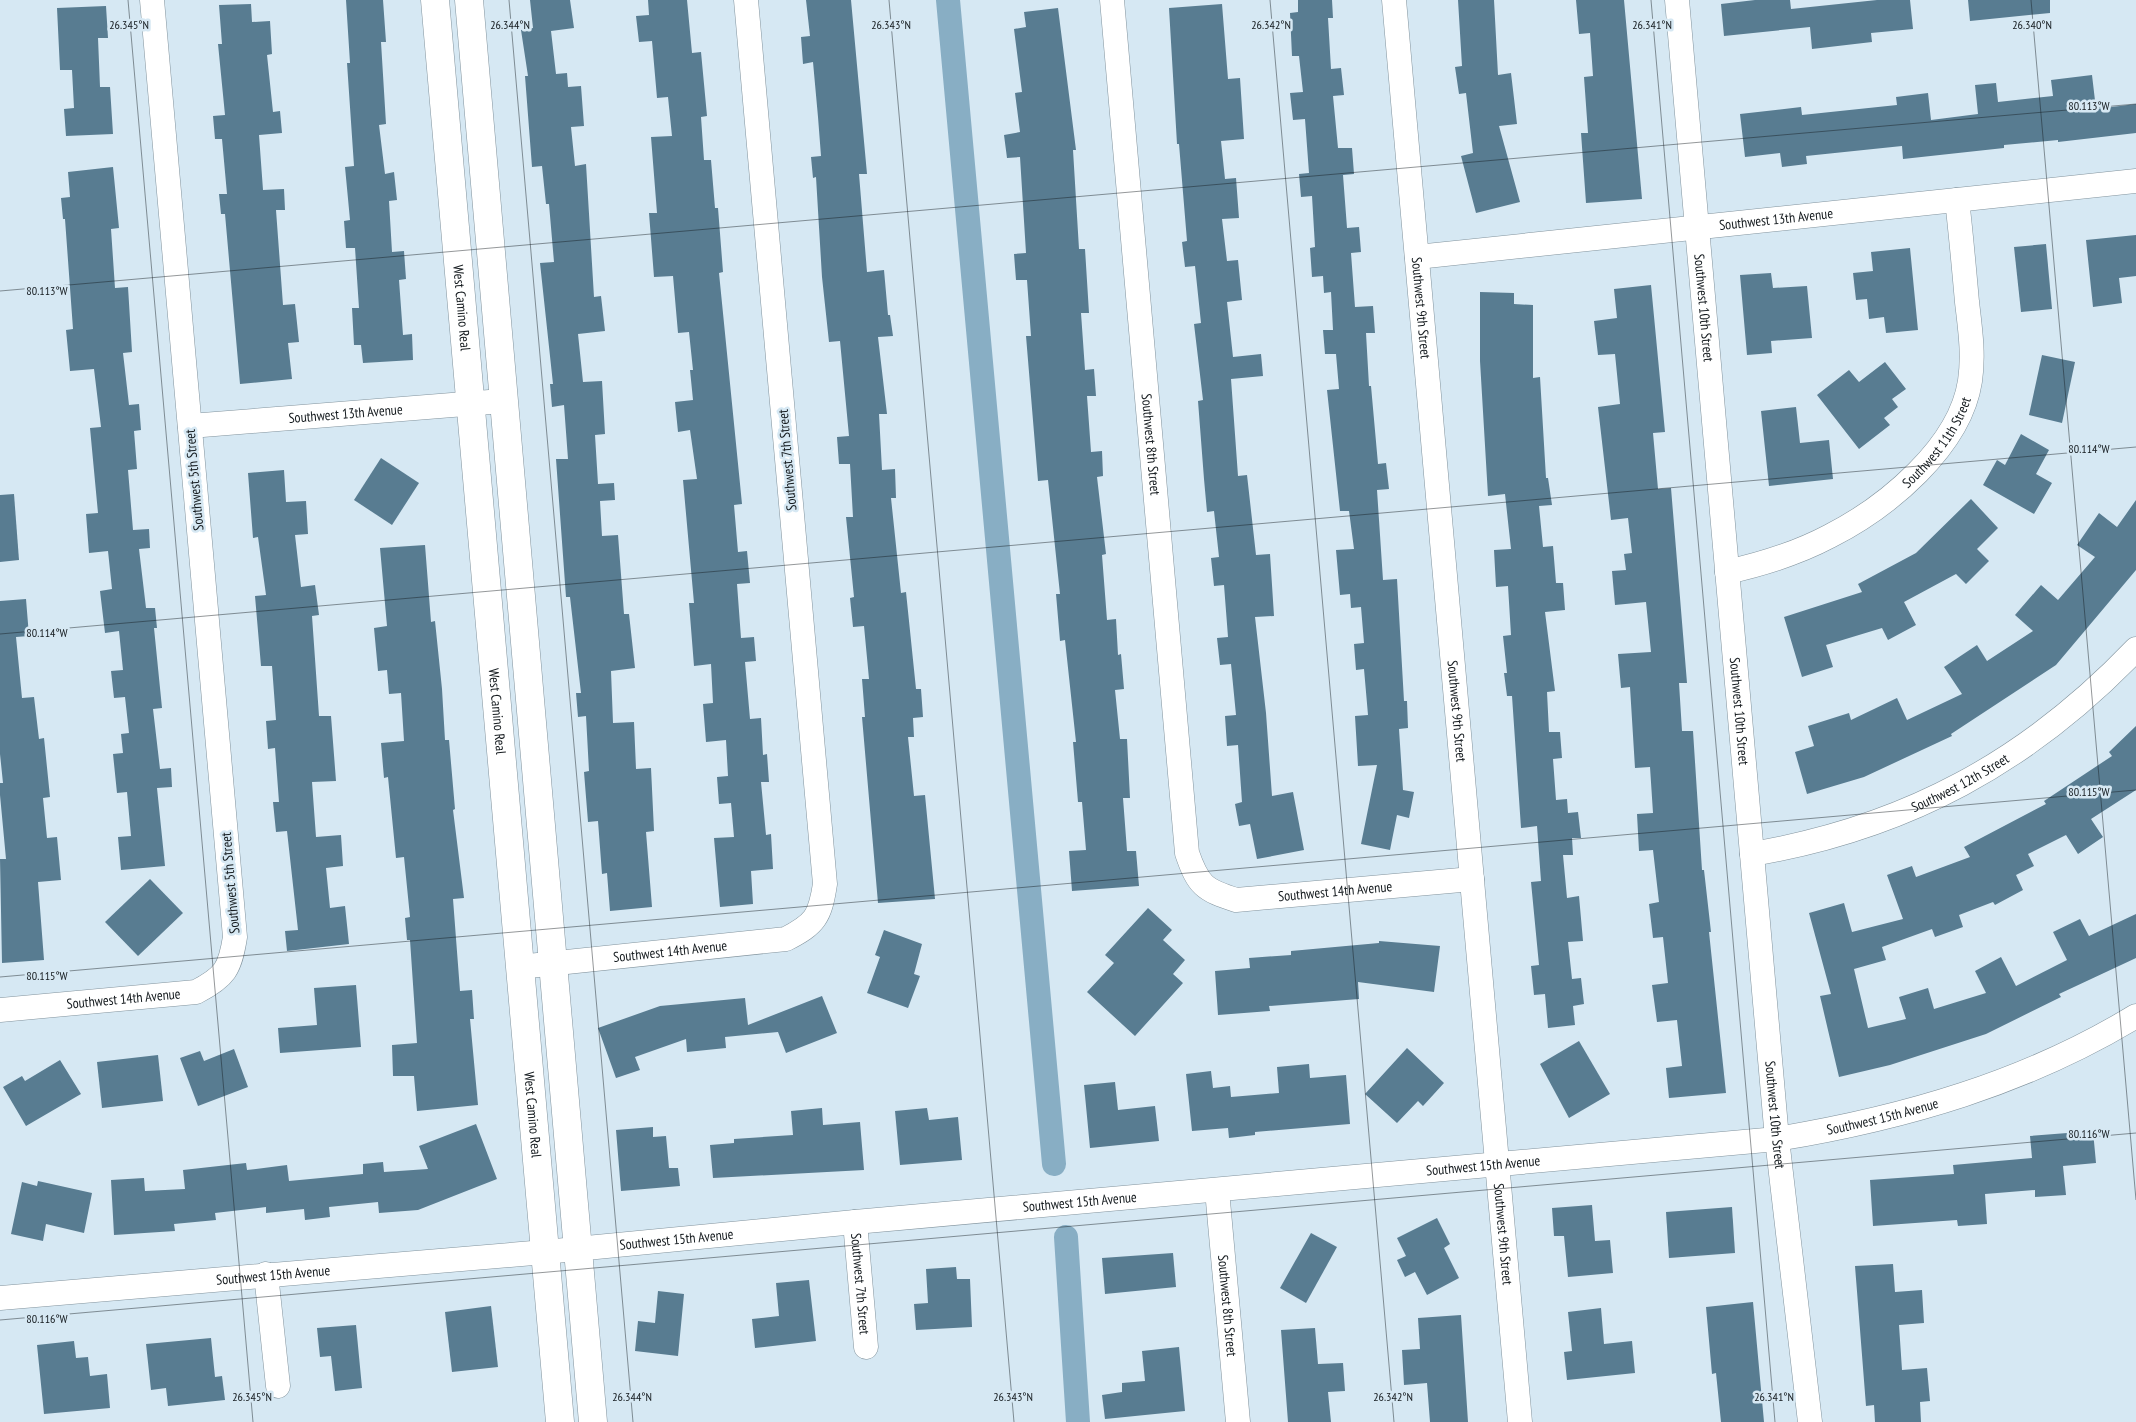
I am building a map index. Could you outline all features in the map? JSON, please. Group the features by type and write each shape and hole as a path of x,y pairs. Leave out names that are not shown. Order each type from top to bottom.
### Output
{"street":[{"name":"Southwest 5th Street","path":"152,0 235,937 232,959"},
{"name":"West Camino Real","path":"435,0 469,404 560,1422"},
{"path":"469,0 502,401 593,1422"},
{"name":"Southwest 7th Street","path":"746,0 825,884 822,908 815,917"},
{"name":"Southwest 8th Street","path":"1112,0 1187,853 1195,876 1203,884"},
{"name":"Southwest 9th Street","path":"1394,0 1520,1422"},
{"name":"Southwest 10th Street","path":"1677,0 1777,1139 1810,1422"},
{"name":"Southwest 13th Avenue","path":"1417,257 2136,181"},
{"name":"Southwest 11th Street","path":"1727,572 1791,554 1831,536 1868,513 1903,486 1934,455 1950,433 1965,400 1970,382 1973,355 1957,200"},
{"name":"Southwest 13th Avenue","path":"190,426 502,401"},
{"name":"Southwest 12th Street","path":"1752,854 1838,835 1901,814 1960,786 2017,752 2053,727 2103,684 2136,650"},
{"name":"Southwest 14th Avenue","path":"1203,884 1213,893 1236,900 1472,880"},
{"name":"Southwest 14th Avenue","path":"519,967 786,940 808,928 815,917"},
{"name":"Southwest 14th Avenue","path":"0,1010 196,992 218,980 232,959"},
{"name":"Southwest 15th Avenue","path":"0,1298 266,1274 545,1252 855,1222 1777,1139 1847,1128 1924,1109 1974,1092 2048,1062 2136,1016"},
{"name":"Southwest 8th Street","path":"1216,1190 1238,1422"},
{"name":"Southwest 7th Street","path":"855,1222 866,1347"},
{"path":"266,1274 278,1386"}],"building":[{"path":"346,0 383,0 386,42 381,42 386,124 379,125 385,174 394,172 397,200 389,201 392,252 404,251 406,279 399,280 403,335 412,334 413,360 363,363 361,345 354,345 352,308 359,308 355,248 346,248 344,221 350,220 345,167 354,166 347,63 350,63"},
{"path":"530,0 570,0 574,28 551,31 556,74 567,73 568,87 581,86 584,126 571,127 575,166 586,164 594,297 601,296 605,331 578,334 583,382 602,381 605,434 595,435 598,484 614,483 615,500 600,501 602,536 618,535 624,614 629,614 635,668 611,671 613,723 634,722 636,769 651,768 654,831 646,832 652,907 610,911 607,873 602,874 598,821 588,822 584,772 589,771 586,716 578,717 576,693 581,693 570,597 566,597 556,459 568,459 564,405 552,407 550,384 553,384 540,263 554,262 549,204 546,204 542,166 532,167 525,76 528,76 521,30 533,28"},
{"path":"648,0 687,0 692,53 701,52 707,116 701,117 704,160 711,160 715,208 718,208 723,272 719,273 742,504 734,505 738,552 747,551 750,583 737,584 741,638 754,637 756,661 745,662 750,719 761,718 763,755 767,754 769,782 761,782 766,835 771,834 773,869 751,871 753,904 720,907 714,838 734,837 731,803 719,804 717,777 728,776 726,740 706,742 703,704 713,703 711,664 694,666 689,603 694,603 683,480 697,479 690,430 678,432 675,402 693,400 690,370 693,370 689,332 678,333 673,276 654,277 649,213 657,213 651,137 672,136 668,97 657,98 652,41 639,42 636,16 649,15"},
{"path":"806,0 851,0 867,174 859,174 867,272 884,270 888,315 890,315 893,336 878,337 887,414 879,414 882,470 895,469 896,498 891,498 901,593 906,592 916,689 921,689 923,717 913,718 914,737 908,737 914,796 925,795 935,899 878,903 862,717 865,717 862,679 869,679 864,626 853,627 850,598 854,597 846,517 853,517 850,464 839,464 837,437 849,436 840,341 829,342 822,277 816,177 813,178 811,157 821,156 818,117 813,62 803,64 801,37 810,36"},
{"path":"1298,0 1332,0 1333,18 1328,18 1331,69 1341,68 1344,95 1333,96 1338,148 1352,148 1354,174 1343,175 1347,228 1359,227 1361,252 1351,253 1355,307 1373,306 1375,333 1366,333 1369,386 1371,386 1378,464 1386,463 1389,489 1377,490 1383,580 1397,579 1404,701 1407,701 1408,728 1399,729 1403,790 1414,792 1409,818 1397,815 1390,850 1361,844 1377,765 1358,766 1355,716 1368,715 1364,669 1356,670 1354,644 1364,643 1361,607 1351,608 1350,594 1340,595 1336,550 1354,549 1349,511 1340,511 1327,390 1339,389 1336,354 1325,354 1323,330 1333,330 1331,292 1324,293 1323,276 1312,277 1310,248 1315,247 1312,196 1301,197 1299,174 1309,173 1305,119 1293,120 1290,93 1303,92 1299,56 1292,56 1290,13 1298,12"},
{"path":"1458,0 1494,0 1498,75 1511,73 1517,124 1499,126 1520,202 1476,213 1461,156 1473,153 1466,93 1459,94 1455,67 1462,66"},
{"path":"1576,0 1624,0 1642,199 1586,203 1581,133 1588,133 1584,77 1593,76 1590,33 1579,34"},
{"path":"1755,0 1790,0 1791,9 1877,0 1910,0 1913,29 1871,33 1872,42 1812,49 1810,27 1724,36 1721,4"},
{"path":"1968,0 2050,0 2050,13 1970,21"},
{"path":"251,4 252,22 270,21 272,54 267,55 273,112 280,111 282,133 259,135 263,190 284,189 285,210 276,210 283,305 295,304 299,342 288,343 292,379 240,384 225,214 221,214 219,194 227,194 222,139 215,139 213,116 225,115 218,44 222,44 219,5"},
{"path":"1222,4 1228,79 1240,78 1244,139 1221,141 1225,179 1236,178 1239,218 1222,219 1227,261 1238,260 1242,300 1227,302 1233,357 1261,354 1263,376 1231,379 1238,476 1247,475 1256,555 1270,554 1274,616 1255,617 1266,713 1272,796 1293,792 1304,850 1257,859 1250,824 1239,826 1235,804 1242,802 1238,745 1227,746 1225,716 1236,715 1231,664 1220,665 1217,638 1228,637 1224,585 1214,586 1211,558 1219,557 1214,511 1207,512 1204,479 1198,401 1203,400 1194,324 1201,323 1195,266 1185,267 1182,242 1187,241 1179,144 1177,144 1169,8"},
{"path":"106,6 108,38 98,38 100,87 110,87 113,134 66,136 64,109 74,108 72,70 60,70 57,8"},
{"path":"1058,8 1076,150 1073,150 1079,249 1085,249 1089,313 1081,313 1085,370 1094,369 1096,396 1087,396 1091,452 1102,451 1103,476 1097,477 1106,554 1102,555 1107,620 1116,619 1118,655 1121,654 1124,689 1115,690 1120,739 1127,739 1130,798 1123,798 1127,851 1136,851 1139,886 1072,891 1069,851 1086,850 1082,802 1078,802 1073,742 1076,742 1065,640 1060,641 1056,594 1060,594 1048,480 1038,481 1026,336 1031,336 1027,280 1016,280 1014,254 1026,253 1020,157 1007,158 1004,135 1020,132 1015,93 1022,92 1014,29 1026,27 1024,12"},
{"path":"2092,75 2096,109 2136,104 2136,133 2058,142 2058,140 2004,145 2004,148 1903,159 1902,146 1806,156 1807,164 1782,167 1780,153 1745,157 1740,114 1801,107 1802,115 1897,105 1896,97 1928,93 1931,120 1978,114 1975,85 1996,83 1998,102 2053,96 2051,80"},
{"path":"113,167 119,228 111,229 115,288 128,287 132,352 123,353 129,405 139,404 141,430 134,431 137,469 128,470 133,530 149,529 150,548 139,549 146,608 155,608 157,628 154,628 162,708 153,709 160,769 171,768 172,787 157,788 165,866 121,870 118,837 131,836 127,792 117,793 113,754 123,753 121,734 129,733 125,697 114,698 111,671 123,670 119,631 105,633 100,591 112,589 108,551 89,553 86,514 98,513 90,428 101,427 94,369 70,371 66,330 73,329 65,219 63,219 61,198 70,197 68,172"},
{"path":"2136,235 2136,276 2119,278 2122,303 2093,307 2086,240"},
{"path":"2046,244 2052,309 2021,312 2014,247"},
{"path":"1910,248 1918,330 1886,333 1884,317 1869,319 1867,299 1856,300 1853,273 1873,271 1871,252"},
{"path":"1771,273 1773,288 1807,286 1812,338 1771,341 1772,353 1747,355 1740,275"},
{"path":"1651,285 1665,432 1653,433 1658,489 1671,488 1687,683 1679,683 1682,731 1693,731 1702,870 1704,870 1711,932 1709,932 1726,1093 1669,1098 1666,1068 1682,1066 1677,1020 1657,1022 1652,985 1668,983 1663,937 1653,938 1649,904 1659,902 1653,850 1639,851 1637,814 1653,813 1650,767 1635,768 1630,687 1621,688 1618,654 1651,652 1646,602 1615,605 1612,571 1626,570 1624,554 1632,553 1628,518 1611,520 1598,407 1620,404 1615,354 1598,355 1594,321 1617,318 1614,289"},
{"path":"1480,292 1514,293 1514,304 1533,305 1533,378 1540,377 1546,478 1548,478 1552,505 1539,506 1543,547 1553,546 1556,583 1563,583 1565,610 1545,612 1555,691 1547,692 1549,732 1560,732 1562,758 1553,759 1556,800 1567,799 1568,813 1578,812 1581,838 1572,838 1573,855 1563,855 1567,898 1579,896 1583,941 1568,942 1572,979 1581,978 1584,1004 1573,1006 1575,1025 1548,1028 1545,994 1534,995 1531,966 1539,965 1531,882 1541,881 1537,826 1521,828 1512,696 1507,696 1504,673 1507,673 1503,636 1511,635 1508,586 1496,587 1494,550 1511,549 1505,494 1488,496 1480,361"},
{"path":"2042,355 2075,362 2062,423 2029,415"},
{"path":"1885,362 1906,389 1892,399 1898,407 1884,418 1890,425 1859,449 1817,395 1849,370 1859,382"},
{"path":"1796,407 1800,443 1829,440 1833,479 1769,486 1761,411"},
{"path":"2021,434 2049,450 2036,474 2052,483 2034,514 1983,485 1997,460 2005,465"},
{"path":"381,458 419,483 392,525 354,500"},
{"path":"284,470 286,502 306,501 308,534 295,535 301,587 315,585 319,615 312,616 319,716 331,716 336,781 312,782 316,837 341,835 343,866 326,868 330,908 345,906 349,944 287,951 285,931 298,930 287,831 276,832 273,802 279,802 275,748 268,749 266,721 276,720 272,666 261,666 255,596 266,595 258,537 253,538 248,473"},
{"path":"14,494 19,560 0,562 0,495"},
{"path":"1971,499 1998,528 1977,549 1989,561 1966,584 1956,574 1904,602 1916,625 1888,640 1882,628 1826,645 1833,667 1802,677 1784,617 1862,592 1858,584 1916,553"},
{"path":"2136,500 2136,570 2056,665 1951,734 1952,736 1864,777 1807,794 1795,752 1814,746 1808,726 1849,713 1851,720 1897,698 1907,720 1962,694 1944,667 1977,645 1987,661 2033,631 2015,615 2041,585 2058,600 2095,557 2077,545 2099,513 2117,527"},
{"path":"425,545 431,622 435,621 445,740 449,740 455,809 453,810 464,898 453,899 460,991 472,990 474,1019 470,1019 478,1105 417,1111 414,1076 393,1076 392,1045 417,1043 410,940 407,940 405,918 410,917 404,857 396,858 388,777 384,778 381,743 404,741 401,693 389,694 387,670 378,671 374,628 387,626 380,548"},
{"path":"26,599 29,636 16,637 22,698 34,697 39,739 44,738 50,797 43,798 47,838 57,837 61,880 38,882 44,960 2,963 0,859 6,859 0,795 0,783 3,783 0,754 0,601"},
{"path":"2136,726 2136,790 2091,819 2103,837 2078,854 2066,835 2028,854 2034,866 2016,875 2023,890 1995,905 1993,902 1959,915 1963,927 1935,937 1932,929 1882,947 1886,960 1854,969 1868,1028 1906,1019 1899,997 1928,988 1934,1009 1986,993 1975,971 2001,957 2016,986 2067,960 2053,932 2080,919 2089,936 2136,914 2136,958 2059,994 2061,997 1986,1034 1890,1065 1839,1077 1820,996 1831,994 1809,913 1844,903 1852,932 1903,919 1887,875 1912,866 1916,877 1970,857 1964,847 2046,804 2044,801 2112,756 2109,752"},
{"path":"150,879 183,913 138,956 105,922"},
{"path":"1148,908 1172,930 1163,940 1185,960 1173,974 1183,983 1135,1036 1087,992 1114,963 1105,955"},
{"path":"884,930 922,944 914,974 920,976 908,1008 867,993 880,957 875,955"},
{"path":"1379,941 1440,946 1434,992 1358,982 1359,999 1269,1006 1270,1011 1218,1015 1215,971 1250,968 1249,958 1291,955 1291,951 1379,943"},
{"path":"356,985 361,1047 280,1053 278,1028 317,1025 314,988"},
{"path":"822,996 837,1033 786,1053 778,1032 725,1037 726,1048 687,1052 686,1039 635,1057 640,1070 616,1078 598,1028 660,1006 745,998 748,1025"},
{"path":"1579,1041 1610,1094 1569,1118 1540,1064"},
{"path":"1407,1048 1444,1083 1423,1106 1418,1101 1397,1123 1365,1094"},
{"path":"234,1049 248,1087 198,1106 180,1058 200,1051 204,1061"},
{"path":"158,1055 163,1101 102,1108 97,1062"},
{"path":"60,1060 81,1094 26,1126 3,1087 22,1076 25,1081"},
{"path":"1309,1064 1310,1078 1346,1075 1350,1124 1255,1132 1255,1135 1229,1138 1228,1128 1192,1131 1186,1074 1211,1071 1213,1088 1230,1086 1231,1097 1279,1093 1277,1067"},
{"path":"1115,1082 1118,1110 1155,1106 1159,1141 1090,1148 1084,1085"},
{"path":"822,1108 823,1125 860,1122 864,1170 713,1178 710,1145 734,1143 734,1139 793,1135 791,1111"},
{"path":"927,1108 929,1120 958,1117 962,1160 900,1165 895,1111"},
{"path":"476,1124 497,1179 418,1210 379,1213 378,1202 329,1207 330,1217 305,1220 304,1209 266,1213 266,1207 215,1213 216,1220 174,1224 175,1231 114,1235 111,1180 144,1178 145,1191 185,1189 183,1170 246,1163 247,1170 287,1165 289,1181 363,1174 363,1164 383,1162 384,1172 428,1169 419,1146"},
{"path":"653,1127 653,1137 666,1136 669,1168 678,1168 680,1186 621,1191 616,1130"},
{"path":"2093,1131 2096,1163 2063,1166 2066,1195 2035,1197 2035,1190 1985,1194 1987,1224 1958,1226 1957,1220 1873,1226 1870,1180 1954,1174 1953,1165 2032,1158 2030,1136"},
{"path":"38,1181 92,1193 84,1233 46,1224 43,1241 11,1234 22,1182 37,1186"},
{"path":"1592,1205 1595,1241 1610,1240 1613,1273 1568,1277 1564,1236 1554,1236 1552,1208"},
{"path":"1732,1207 1735,1253 1669,1258 1666,1212"},
{"path":"1437,1218 1450,1244 1444,1248 1459,1278 1427,1295 1415,1272 1405,1277 1397,1260 1406,1256 1397,1238"},
{"path":"1311,1233 1337,1247 1306,1303 1280,1288"},
{"path":"1173,1253 1176,1287 1105,1294 1102,1258"},
{"path":"1893,1264 1895,1292 1922,1290 1924,1323 1899,1325 1902,1370 1927,1368 1930,1401 1920,1402 1921,1422 1875,1422 1874,1405 1866,1406 1855,1266"},
{"path":"956,1267 957,1279 970,1279 972,1327 916,1330 914,1304 928,1303 926,1269"},
{"path":"809,1280 816,1341 755,1348 752,1319 779,1316 776,1283"},
{"path":"658,1291 684,1294 678,1356 635,1351 638,1321 655,1323"},
{"path":"1753,1302 1764,1422 1721,1422 1716,1373 1712,1374 1706,1307"},
{"path":"491,1306 498,1367 452,1372 445,1312"},
{"path":"1601,1308 1604,1344 1632,1341 1635,1373 1567,1380 1564,1352 1572,1351 1568,1312"},
{"path":"1461,1315 1468,1422 1430,1422 1427,1383 1404,1385 1402,1350 1420,1349 1418,1318"},
{"path":"356,1325 362,1388 335,1391 331,1356 320,1357 317,1328"},
{"path":"1315,1328 1318,1364 1343,1363 1345,1391 1328,1392 1331,1422 1288,1422 1281,1330"},
{"path":"211,1338 215,1377 222,1376 225,1400 168,1406 166,1388 151,1390 146,1344"},
{"path":"74,1341 76,1358 88,1357 90,1376 107,1374 110,1408 44,1414 37,1345"},
{"path":"1179,1347 1185,1411 1105,1419 1102,1395 1122,1392 1122,1383 1145,1381 1142,1351"}],"waterway":[{"path":"948,0 1054,1164"},
{"path":"1066,1237 1078,1422"}]}
